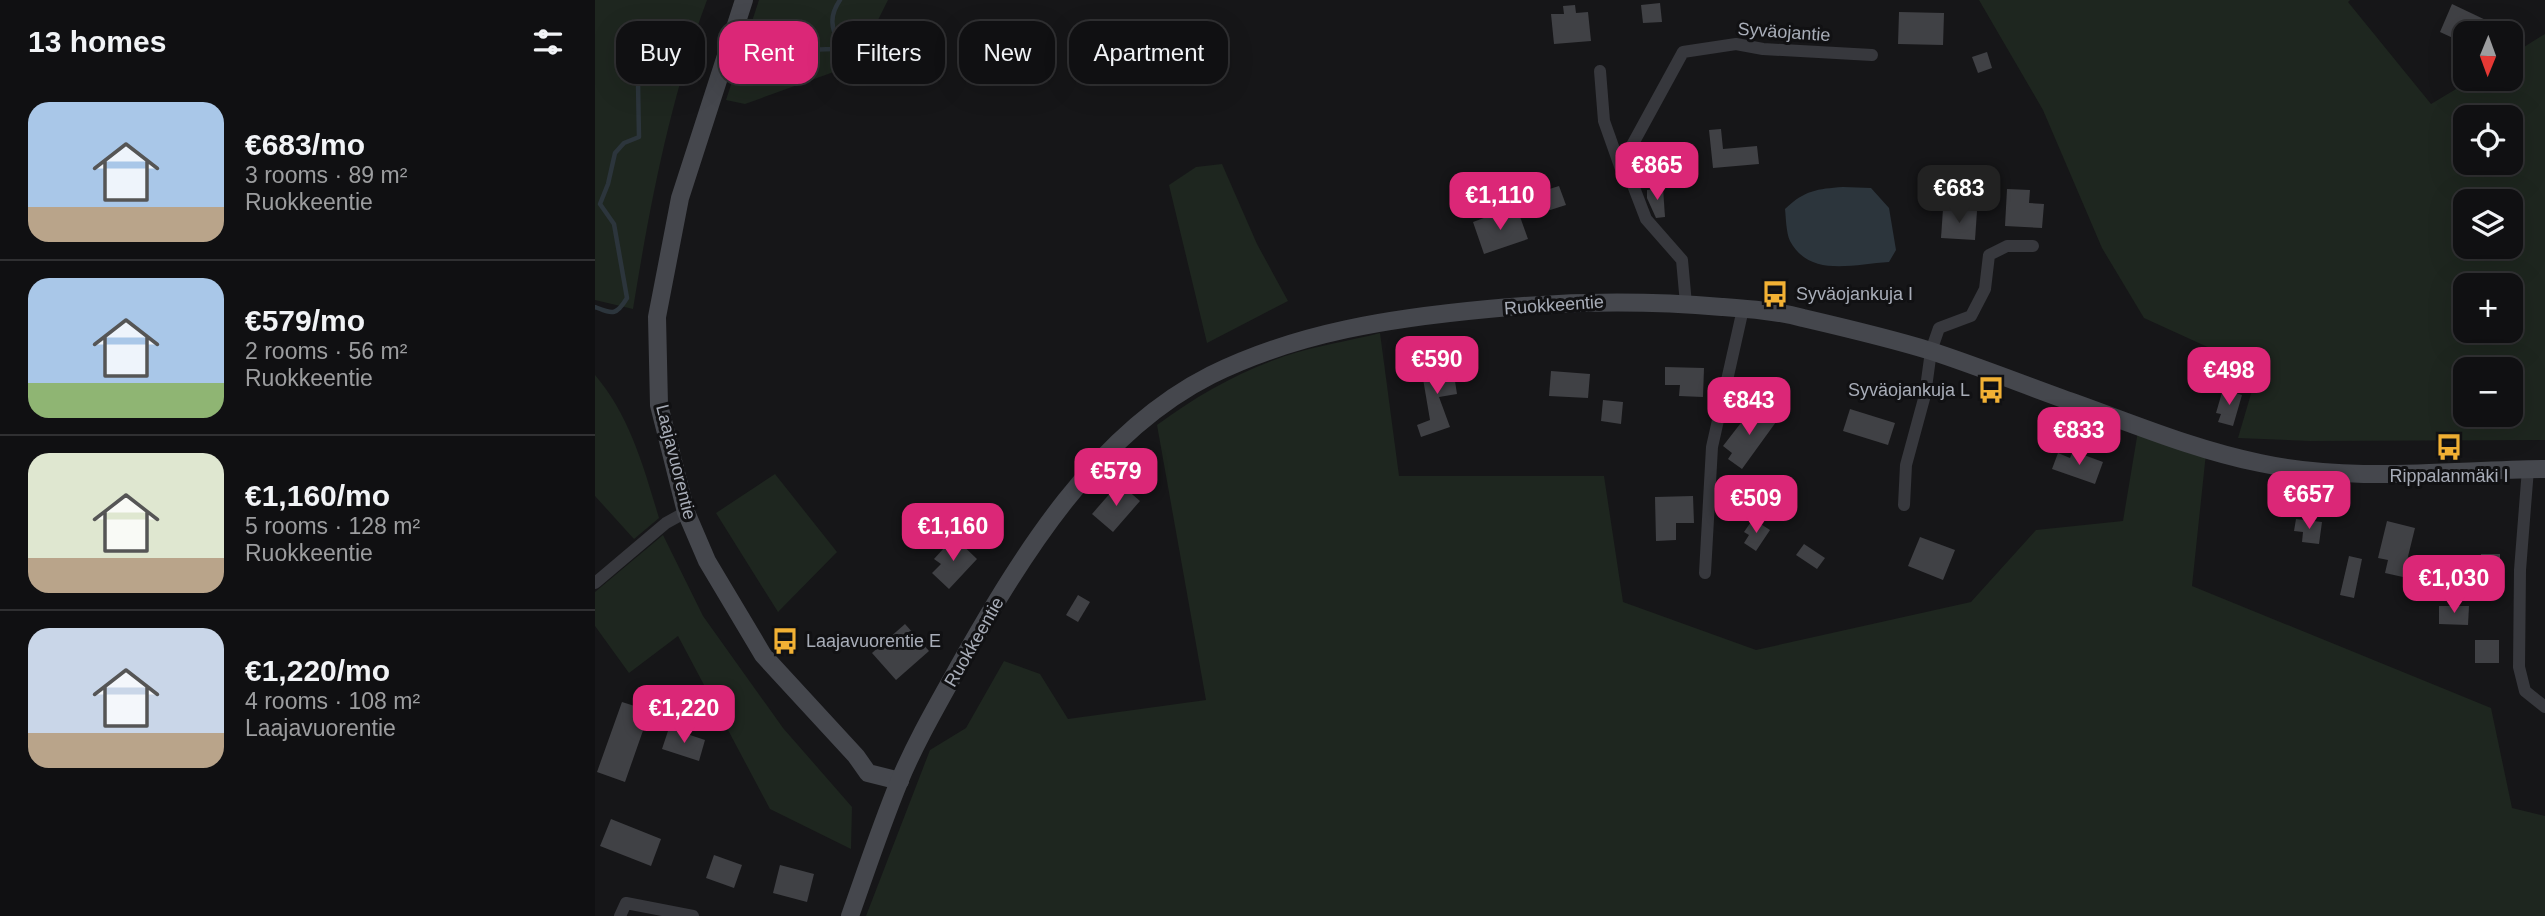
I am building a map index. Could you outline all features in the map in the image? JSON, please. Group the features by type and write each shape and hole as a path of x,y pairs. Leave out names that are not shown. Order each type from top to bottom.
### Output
{"street":[{"name":"Laajavuorentie","path":"744,0 680,198 657,317 659,405 686,512 707,561 763,655 856,756 868,773 900,781"},
{"name":"Syväojantie","path":"1628,173 1630,149 1683,52 1736,44 1872,55"},
{"path":"1600,71 1604,121 1621,169 1628,173 1646,219 1682,260 1686,304"},
{"path":"1904,505 1906,465 1926,395 1931,351 1939,328 1971,316 1985,289 1989,255 2007,246 2032,246"},
{"name":"Ruokkeentie","path":"850,916 900,781 926,726 988,615 1063,504 1132,430 1168,401 1207,377 1254,355 1302,339 1404,318 1563,302 1686,304 1743,309 1794,315 1931,351 2196,447 2263,464 2297,470 2341,472 2537,469"},
{"path":"1705,573 1712,447 1743,309"},
{"path":"2537,469 2520,570 2519,667 2525,691 2545,707"},
{"path":"595,583 666,523 686,512"},
{"path":"620,916 626,904 692,916"}],"shaded area":[{"path":"595,0 707,0 700,21 616,21 616,84 680,84 663,153 633,309 595,300"},
{"path":"759,0 888,0 878,21 832,21 832,73 818,78 818,21 752,21"},
{"path":"1979,0 2350,0 2348,2 2431,104 2453,91 2523,91 2523,48 2545,34 2545,440 2310,441 2238,438 2258,370 2144,318 2102,248 2043,110"},
{"path":"731,84 800,84 745,104 726,100"},
{"path":"1222,164 1257,244 1288,301 1207,343 1169,185 1196,167"},
{"path":"1843,187 1871,188 1889,208 1896,250 1889,262 1847,266 1821,264 1799,253 1790,241 1785,209 1812,192"},
{"path":"1380,333 1399,476 1604,476 1623,602 1756,650 1971,602 2036,530 2123,521 2138,431 2206,453 2192,586 2491,708 2512,808 2545,816 2545,916 866,916 930,750 966,728 1004,661 1040,674 1068,719 1206,700 1157,425 1187,404 1251,369 1308,349"},
{"path":"595,375 627,425 659,518 634,539 595,496"},
{"path":"775,474 837,552 778,612 716,513"},
{"path":"663,535 703,616 783,728 852,807 851,849 770,809 678,636 629,673 595,626 595,592"}],"building":[{"path":"1660,3 1662,22 1643,23 1641,5"},
{"path":"2452,4 2488,21 2453,21 2453,38 2440,32"},
{"path":"1575,5 1576,13 1588,12 1591,41 1554,44 1551,14 1564,14 1563,6"},
{"path":"1899,12 1944,13 1943,45 1898,44"},
{"path":"1987,52 1992,68 1978,73 1972,57"},
{"path":"1721,129 1723,149 1757,146 1759,164 1713,168 1709,130"},
{"path":"1559,186 1566,205 1547,211 1540,192"},
{"path":"1663,188 1665,217 1656,218 1647,198 1647,190"},
{"path":"2007,189 2030,190 2029,203 2044,204 2042,228 2005,226"},
{"path":"1943,209 1977,211 1975,240 1941,238"},
{"path":"1518,211 1528,239 1484,254 1473,222 1492,215 1494,220"},
{"path":"1452,362 1457,394 1439,397 1450,427 1421,437 1417,425 1430,420 1421,367"},
{"path":"1665,367 1704,368 1703,397 1679,396 1680,385 1665,385"},
{"path":"1551,371 1590,374 1588,398 1549,396"},
{"path":"2223,389 2242,395 2233,426 2218,422 2221,414 2216,413"},
{"path":"1603,400 1623,402 1621,424 1601,421"},
{"path":"1754,406 1776,422 1742,469 1728,459 1732,453 1723,446"},
{"path":"1850,409 1895,423 1888,445 1843,431"},
{"path":"2073,451 2103,462 2095,484 2052,469 2058,453 2070,458"},
{"path":"1119,483 1140,501 1113,532 1092,514"},
{"path":"2319,491 2322,503 2299,510 2295,497"},
{"path":"1693,496 1694,523 1676,523 1676,540 1656,541 1655,497"},
{"path":"1753,519 1770,530 1756,551 1744,543 1749,535 1744,532"},
{"path":"2296,519 2322,522 2319,544 2302,542 2303,532 2294,531"},
{"path":"2387,521 2415,528 2403,577 2385,573 2388,560 2378,558"},
{"path":"954,537 977,559 949,589 932,573 941,564 934,559"},
{"path":"1920,537 1955,550 1943,580 1908,566"},
{"path":"1804,544 1825,558 1817,569 1796,555"},
{"path":"2481,554 2500,554 2500,577 2481,577"},
{"path":"2349,556 2362,559 2354,598 2340,595"},
{"path":"2445,571 2445,592 2425,593 2424,572"},
{"path":"1078,595 1090,602 1078,622 1066,615"},
{"path":"2439,606 2469,606 2468,625 2439,624"},
{"path":"905,624 929,651 896,680 872,653"},
{"path":"2475,640 2499,640 2499,663 2475,663"},
{"path":"622,702 641,708 637,719 646,722 625,782 597,772"},
{"path":"669,728 705,740 699,761 662,749"},
{"path":"611,819 661,839 651,866 600,846"},
{"path":"714,855 742,865 734,888 706,878"},
{"path":"780,865 814,874 807,902 773,893"}],"waterway":[{"path":"818,50 833,49 839,44 832,22 840,0"},
{"path":"595,307 614,312 627,298 614,224 600,204 615,153 624,143 639,137 638,84"}],"place":[{"name":"Syväojankuja I","path":"1775,294"},
{"name":"Syväojankuja L","path":"1991,390"},
{"name":"Rippalanmäki I","path":"2449,447"},
{"name":"Laajavuorentie E","path":"785,641"}]}
